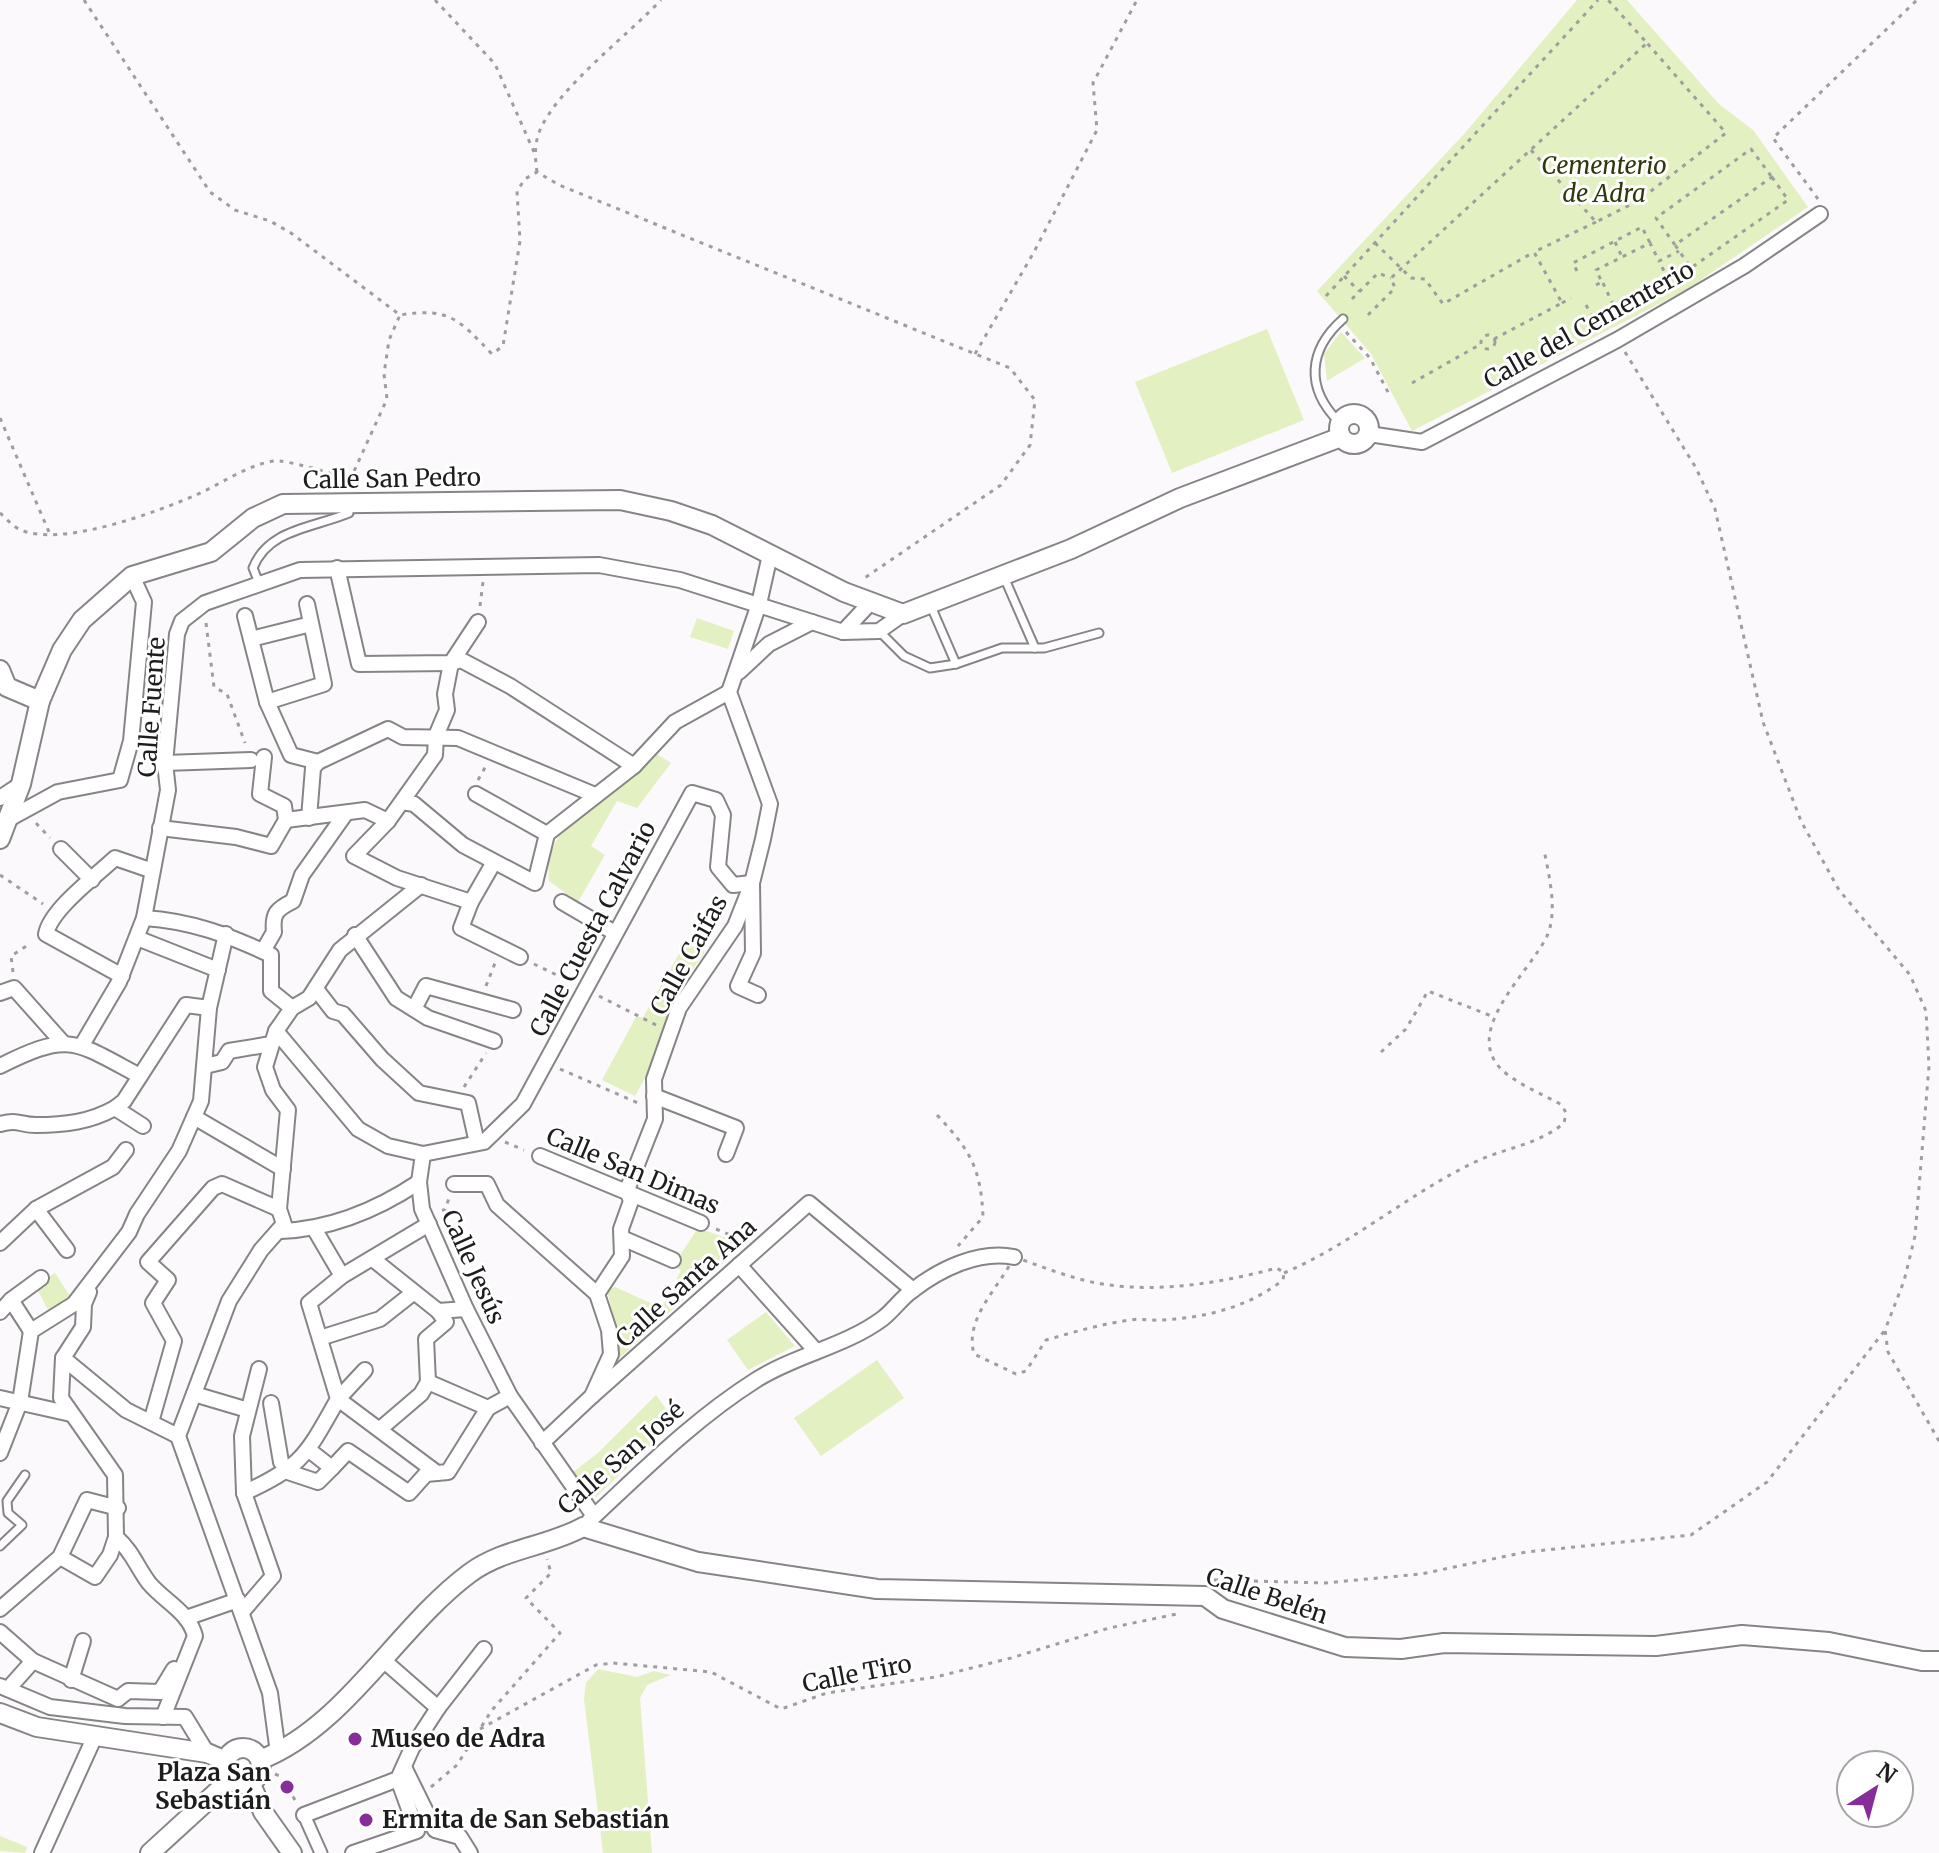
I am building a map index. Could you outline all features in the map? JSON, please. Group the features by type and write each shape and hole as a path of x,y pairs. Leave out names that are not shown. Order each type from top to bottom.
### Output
{"street":[{"name":"Calle del Cementerio","path":"1369,434 1422,442 1617,340 1744,266 1820,214"},
{"path":"879,631 903,614 1071,549 1180,498 1340,430 1348,414 1359,414 1368,422 1369,434 1354,444 1340,430"},
{"name":"Calle San Pedro","path":"0,839 21,784 40,701 62,650 82,620 132,576 211,552 253,518 283,504 620,500 671,511 712,525 844,592 903,614"},
{"path":"402,802 414,804 463,845 535,883 547,834 634,766 675,722 729,692 759,604 770,555"},
{"name":"Calle Fuente","path":"82,1045 122,976 144,918 150,870 168,790 165,763 177,634 182,621 205,603 300,570 599,565 680,580 843,632 879,631"},
{"path":"337,568 359,664 451,663 461,660 510,686 634,766"},
{"path":"6,820 58,792 120,780 131,741 144,602 132,576"},
{"path":"843,632 871,602"},
{"path":"267,702 324,684 307,604"},
{"path":"245,616 267,702 291,755"},
{"path":"471,902 421,885 354,856 388,821 435,755 436,736 447,710 445,694 451,663 478,622"},
{"path":"735,675 769,644 812,622"},
{"path":"251,639 311,624"},
{"path":"0,670 7,687 40,701"},
{"name":"Calle Caifas","path":"597,1294 622,1256 622,1238 631,1201 627,1190 651,1131 654,1079 679,1008 735,926 752,883 770,804 729,692"},
{"path":"309,818 313,768 318,762 388,729 403,737 458,738 595,795"},
{"path":"160,828 236,837 271,846 286,820 284,806 260,794 263,755"},
{"path":"165,763 263,755 291,755 318,762"},
{"path":"0,798 21,784"},
{"name":"Calle Cuesta Calvario","path":"423,1154 477,1143 491,1136 523,1104 692,793 716,800 723,815 718,867 733,885 752,883"},
{"path":"476,794 547,834"},
{"path":"286,820 365,810 388,821"},
{"path":"263,951 274,932 272,919 276,910 293,901 302,875 346,813"},
{"path":"61,849 92,880"},
{"path":"122,976 46,934 57,913 115,858 150,870"},
{"path":"494,862 471,902 461,928 520,957"},
{"path":"752,883 753,953 738,986 758,995"},
{"path":"278,1753 270,1693 178,1436 229,1301 261,1250 284,1224 279,1209 288,1110 273,1090 265,1067 274,1037 292,1008 309,998 316,989 340,950 421,885"},
{"path":"562,902 615,933"},
{"path":"144,918 183,920 226,934 271,955 271,991 292,1008"},
{"path":"31,1331 74,1304 95,1278 159,1185 194,1117 201,1101 209,1008 226,934"},
{"path":"355,935 396,998 414,1009 494,1041"},
{"path":"137,938 218,970"},
{"path":"414,1009 426,986 513,1010"},
{"path":"316,989 333,1011 343,1014 382,1059 419,1093 468,1103 477,1143"},
{"path":"7,990 63,1043"},
{"path":"0,1124 17,1119 31,1125 73,1124 115,1108 140,1076 186,1005 209,1008"},
{"path":"205,1066 222,1062 229,1051 274,1037"},
{"path":"274,1037 358,1129 388,1146 423,1154"},
{"path":"0,1066 40,1047 63,1043 82,1045 140,1076"},
{"path":"654,1103 736,1128 726,1154"},
{"path":"115,1108 143,1126"},
{"path":"194,1117 283,1169"},
{"path":"0,1243 36,1209 113,1167 126,1150"},
{"name":"Calle Jesús","path":"423,1154 419,1182 422,1209 466,1309 510,1396 589,1522"},
{"name":"Calle San Dimas","path":"540,1156 701,1223"},
{"path":"281,1231 315,1230 355,1216 398,1196 419,1182"},
{"path":"151,1422 174,1341 153,1303 168,1280 148,1262 213,1188 222,1184 279,1209"},
{"path":"454,1184 487,1184 497,1205 597,1294 609,1330 611,1354 592,1396"},
{"name":"Calle Santa Ana","path":"542,1443 809,1203 913,1290"},
{"path":"36,1209 67,1250"},
{"path":"429,1224 374,1260 342,1276 309,1303 338,1399 437,1473"},
{"path":"315,1230 342,1276"},
{"path":"622,1238 673,1260"},
{"name":"Calle San José","path":"260,1760 278,1753 310,1732 441,1597 473,1571 513,1550 564,1538 589,1522 680,1433 758,1378 881,1319 913,1290 962,1262 996,1254 1014,1257"},
{"path":"374,1260 438,1311 446,1322 426,1339 428,1382 421,1394 380,1429"},
{"path":"739,1265 816,1351"},
{"path":"0,1312 41,1278"},
{"path":"60,1557 95,1577 110,1555 116,1537 118,1508 115,1475 61,1398 63,1358 83,1327 84,1304 95,1278"},
{"path":"320,1338 380,1319 413,1293"},
{"path":"0,1453 20,1402 31,1331 11,1300"},
{"path":"438,1311 466,1309"},
{"path":"63,1358 126,1410 178,1436"},
{"path":"186,1618 240,1606 273,1576 244,1493 242,1436 259,1369"},
{"path":"244,1493 288,1472 309,1450 338,1399 365,1370"},
{"path":"428,1382 488,1408"},
{"path":"194,1394 248,1410"},
{"path":"271,1403 281,1462 288,1472 318,1482 348,1451 409,1493 426,1474 448,1472 488,1408 510,1396"},
{"path":"0,1398 71,1414"},
{"path":"309,1450 332,1468"},
{"path":"0,1609 60,1557 87,1500 118,1508"},
{"name":"Calle Belén","path":"589,1522 698,1562 877,1589 1205,1596 1223,1609 1345,1647 1401,1649 1444,1643 1656,1646 1742,1635 1829,1642 1922,1661 1939,1661"},
{"path":"116,1537 132,1552 149,1583 186,1618 195,1636 163,1717"},
{"path":"0,1632 33,1661 111,1699 118,1699 128,1691 137,1689 155,1695 186,1658"},
{"path":"71,1680 83,1641"},
{"path":"321,1853 304,1815 401,1773 438,1708 484,1649"},
{"path":"382,1659 438,1708"},
{"path":"33,1661 4,1688 50,1707 185,1717 207,1753 228,1770 240,1783 250,1782 260,1772 260,1760 253,1751 243,1748 232,1751 228,1770 150,1853"},
{"path":"0,1713 37,1727 207,1753"},
{"path":"42,1853 95,1736"},
{"path":"401,1773 419,1797 435,1830 460,1837 470,1853"},
{"path":"353,1853 417,1831 401,1773"},
{"path":"250,1782 263,1812 290,1852"}],"lane":[{"path":"1340,430 1327,410 1314,371 1317,350 1326,333 1341,321"},
{"path":"259,583 253,568 260,550 276,537 349,513 349,503"},
{"path":"1003,575 1035,648"},
{"path":"930,603 956,664"},
{"path":"879,631 904,656 930,668 956,664 1002,648 1035,648 1099,633"},
{"path":"0,1546 22,1525 8,1513 7,1501 25,1475"}],"path":[{"path":"84,0 210,192 235,210 270,221 291,233 400,315 422,312 448,316 467,325 492,354 503,346 520,241 517,191 525,179 537,172"},
{"path":"435,0 495,64 535,154"},
{"path":"537,172 535,154 539,131 555,106 661,0"},
{"path":"975,354 1034,252 1097,130 1093,83 1137,0"},
{"path":"1326,296 1598,0"},
{"path":"1375,243 1411,278 1425,279 1443,304 1534,252 1638,201 1726,133 1608,0"},
{"path":"1820,214 1818,198 1773,138 1917,0"},
{"path":"1391,278 1647,43"},
{"path":"1751,149 1788,200 1691,268 1675,245 1656,218 1751,149"},
{"path":"1531,150 1596,222"},
{"path":"537,172 559,185 1010,368 1035,400 1030,445 1001,485 844,592"},
{"path":"1675,245 1772,177"},
{"path":"1577,271 1573,263 1642,227 1650,243 1659,261 1671,285 1617,313 1596,270 1650,243"},
{"path":"1614,241 1622,257"},
{"path":"1659,261 1679,251"},
{"path":"1534,252 1562,303"},
{"path":"1352,299 1378,273 1391,278 1395,288 1368,315"},
{"path":"1344,276 1359,291"},
{"path":"1596,285 1602,282"},
{"path":"1481,344 1491,348 1494,339 1571,298"},
{"path":"1586,305 1600,331"},
{"path":"349,503 350,480 387,399 384,374 389,340 400,315"},
{"path":"1341,321 1370,358 1389,394 1392,393"},
{"path":"1412,383 1481,344 1484,336 1494,339"},
{"path":"1617,340 1696,468 1715,509 1763,722 1801,821 1839,890 1910,975 1926,1011 1929,1066 1915,1236 1904,1281 1885,1330 1888,1352 1939,1441"},
{"path":"0,418 49,533"},
{"path":"0,513 20,530 49,533 114,525 272,461 283,460 350,480"},
{"path":"478,622 485,567"},
{"path":"205,603 206,645 214,687 227,694 263,755"},
{"path":"476,794 475,785 494,752"},
{"path":"6,820 33,819 61,849"},
{"path":"1284,1273 1316,1259 1477,1161 1513,1150 1564,1123 1566,1113 1562,1105 1507,1074 1492,1058 1488,1041 1494,1017 1548,934 1551,887 1544,850"},
{"path":"0,875 57,913"},
{"path":"7,990 11,956 46,934"},
{"path":"480,1001 501,949"},
{"path":"1381,1052 1406,1029 1428,991 1494,1017"},
{"path":"546,1063 654,1103"},
{"path":"937,1115 966,1146 982,1182 983,1217 955,1249 962,1262"},
{"name":"Calle San Dimas","path":"491,1136 540,1156"},
{"path":"422,1209 445,1210 454,1184"},
{"name":"Calle San Dimas","path":"701,1223 759,1248"},
{"path":"1014,1257 1098,1283 1154,1287 1228,1281 1277,1268 1284,1273 1283,1280 1236,1308 1161,1320 1135,1319 1102,1324 1046,1340 1026,1371 1016,1374 974,1354 970,1339 976,1319 1014,1257"},
{"name":"Calle Tiro","path":"480,1729 596,1665 657,1665 711,1672 781,1709 827,1693 936,1677 1109,1628 1172,1616 1197,1604 1205,1596 1208,1580 1325,1583 1421,1574 1526,1552 1691,1535 1767,1482 1885,1330"},
{"name":"Calle Tiro","path":"419,1797 457,1765 492,1710 549,1650 560,1633 526,1598 551,1573 543,1543"},
{"path":"282,1777 304,1815"}],"green space":[{"name":"Cementerio de Adra","path":"1577,0 1627,0 1719,104 1753,130 1808,207 1686,290 1412,431 1371,354 1317,291 1465,133"},
{"path":"1267,329 1304,420 1172,473 1135,382"},
{"path":"1341,332 1365,358 1327,381 1324,354"},
{"path":"697,618 734,631 728,649 690,637"},
{"path":"655,753 671,763 637,808 617,801 591,846 605,855 578,902 549,881 550,858 557,839 570,822"},
{"path":"685,943 705,952 674,995 652,1065 635,1096 602,1080 636,1017 643,1017"},
{"path":"698,1228 744,1244 613,1364 618,1337 607,1290 615,1287 662,1308 681,1270 673,1266"},
{"path":"55,1273 72,1299 49,1312 35,1285"},
{"path":"766,1312 795,1346 748,1370 727,1340"},
{"path":"877,1360 904,1398 821,1456 794,1418"},
{"path":"656,1395 675,1422 596,1497 572,1473 598,1453"},
{"path":"598,1669 637,1677 654,1671 671,1675 647,1685 640,1698 652,1853 603,1853 584,1699 586,1683"},
{"path":"0,1836 27,1847 25,1853 0,1851"}],"place":[{"name":"Museo de Adra","path":"355,1739"},
{"name":"Plaza San Sebastián","path":"287,1787"},
{"name":"Ermita de San Sebastián","path":"366,1820"}]}
